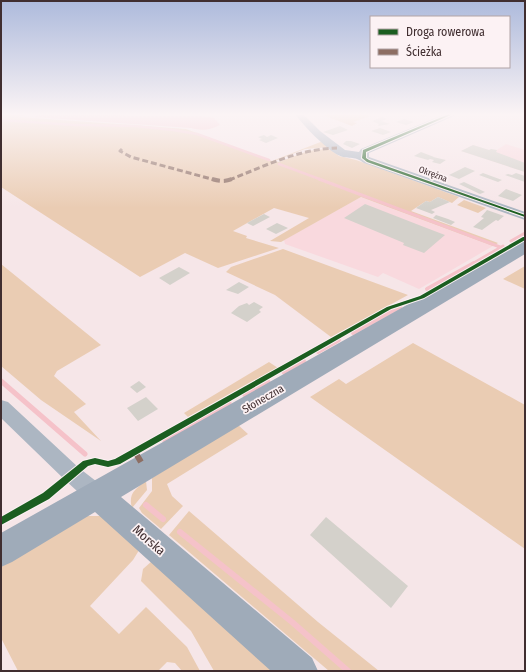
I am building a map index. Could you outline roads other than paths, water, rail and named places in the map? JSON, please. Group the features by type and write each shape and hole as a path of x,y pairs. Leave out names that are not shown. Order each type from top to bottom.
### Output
{"main road":[{"name":"Słoneczna","path":"1,551 525,246"},
{"name":"Morska","path":"98,495 299,671"}],"street":[{"path":"333,145 344,154 363,156 364,152 378,145"},
{"name":"Okrężna","path":"363,156 368,161 525,216"},
{"name":"Morska","path":"1,407 72,474 98,495"}],"waterway":[{"path":"228,145 269,160"},
{"path":"279,164 322,180"},
{"path":"319,179 500,247"},
{"path":"511,241 525,233"},
{"path":"472,264 503,246"},
{"path":"427,289 474,263"},
{"path":"353,333 400,307"},
{"path":"318,352 339,340"},
{"path":"289,369 304,361"},
{"path":"284,372 291,368"},
{"path":"1,381 85,454"},
{"path":"245,395 268,382"},
{"path":"165,441 229,403"},
{"path":"146,505 163,519"},
{"path":"180,532 292,622 348,671"}]}
